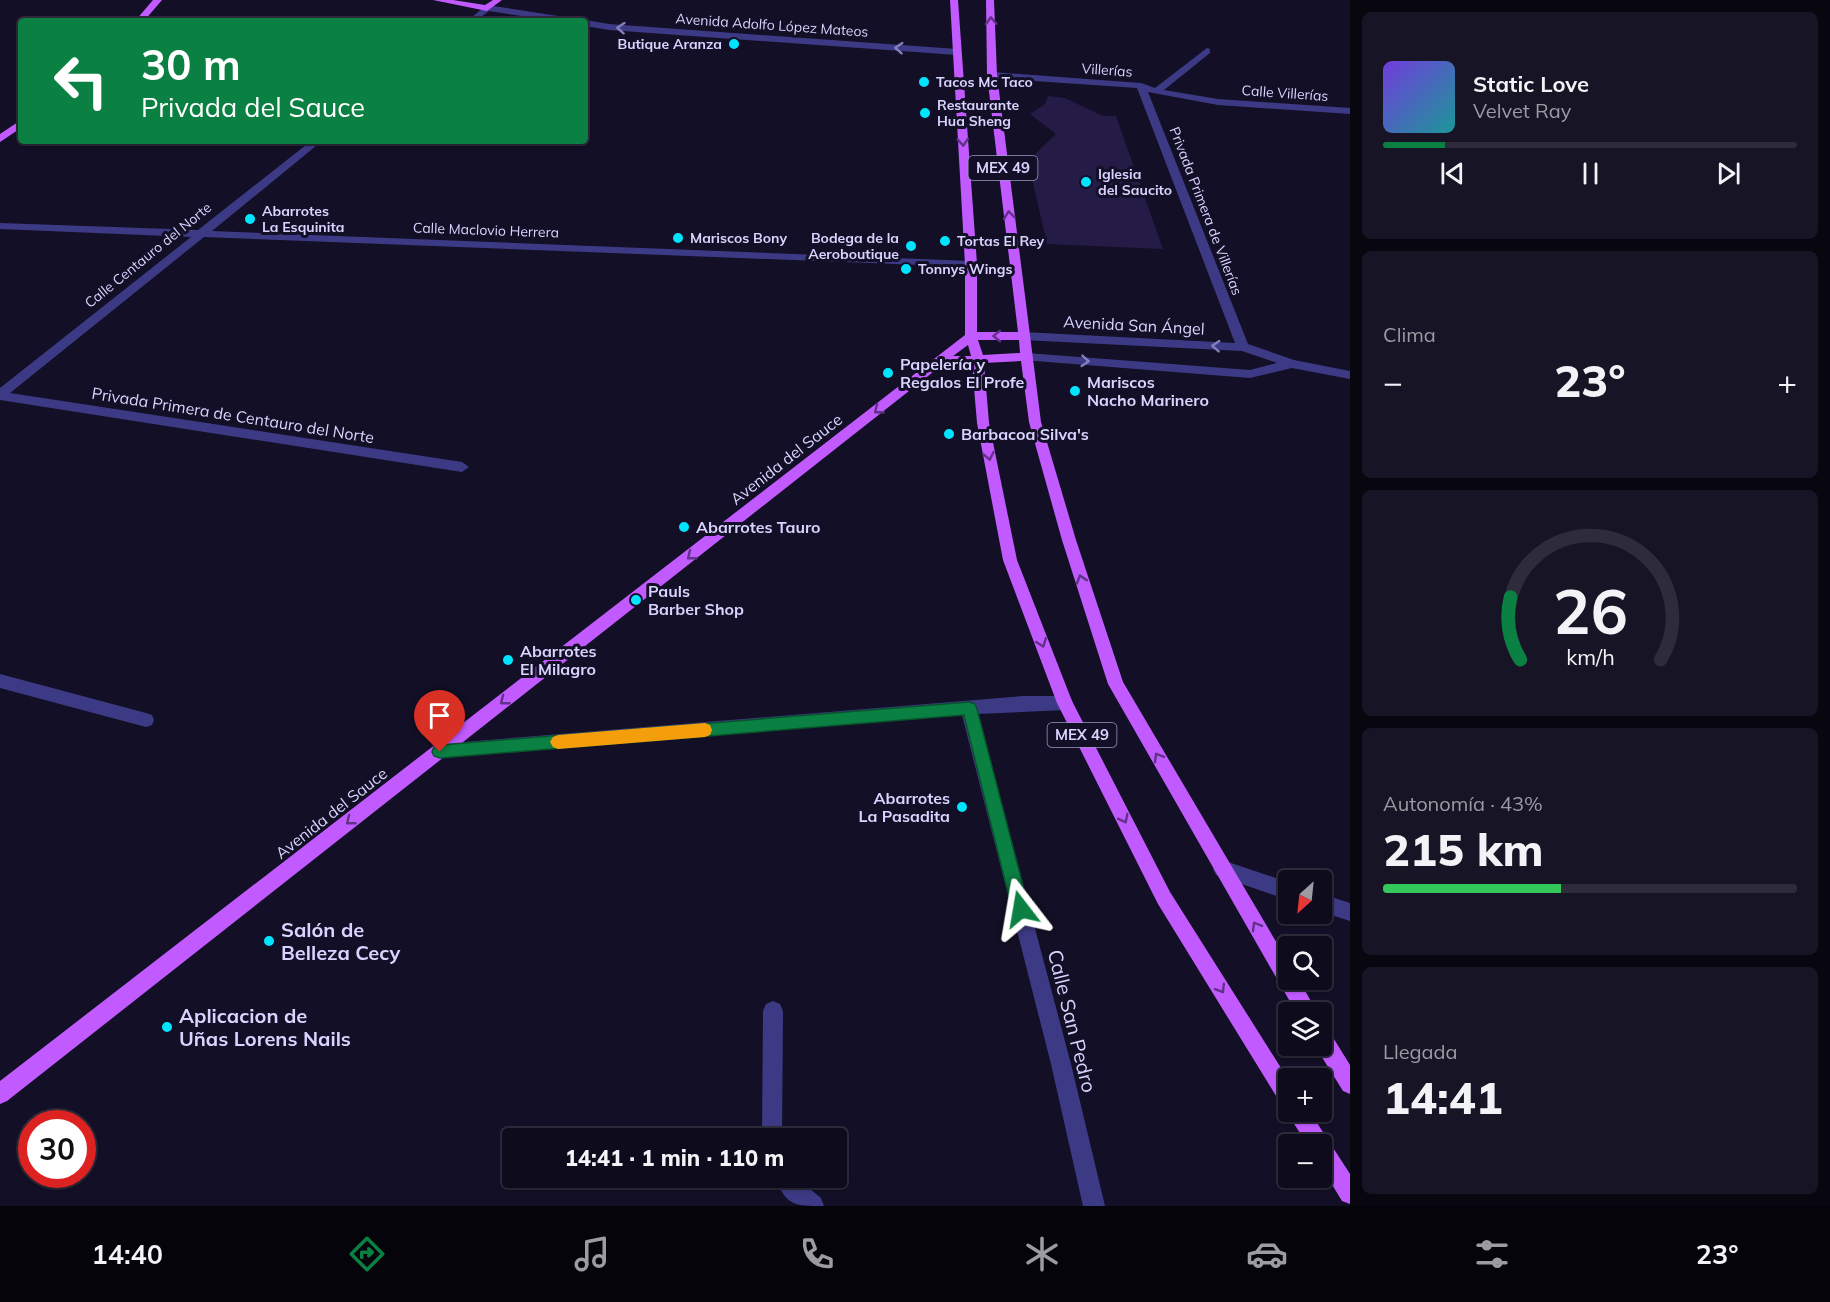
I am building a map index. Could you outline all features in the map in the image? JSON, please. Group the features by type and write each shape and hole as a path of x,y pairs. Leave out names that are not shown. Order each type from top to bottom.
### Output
{"main road":[{"path":"142,18 158,0"},
{"path":"437,0 487,8 498,0"},
{"name":"MEX 49","path":"954,0 971,264 971,336 978,360 983,423 1010,560 1065,703 1164,898 1278,1081"},
{"name":"MEX 49","path":"990,0 992,75 1035,422 1069,540 1116,684 1300,1002"},
{"path":"0,139 18,125"},
{"name":"Avenida San Ángel","path":"971,336 1023,336"},
{"name":"Avenida del Sauce","path":"0,1094 971,336"},
{"name":"Avenida San Ángel","path":"978,360 1027,357"},
{"path":"941,361 978,360"},
{"path":"1332,1054 1350,1084"},
{"path":"1332,1165 1350,1193"}],"street":[{"path":"475,18 487,8 552,18"},
{"name":"Avenida Adolfo López Mateos","path":"588,23 957,52"},
{"path":"1156,92 1207,51"},
{"name":"Villerías","path":"992,75 1141,86 1156,92 1218,102"},
{"name":"Privada Primera de Villerías","path":"1141,86 1243,347"},
{"name":"Calle Villerías","path":"1218,102 1350,111"},
{"name":"Calle Centauro del Norte","path":"0,395 199,233 313,144"},
{"name":"Calle Maclovio Herrera","path":"0,226 971,264"},
{"name":"Avenida San Ángel","path":"1023,336 1243,347 1292,364 1350,375"},
{"name":"Avenida San Ángel","path":"1027,357 1250,374 1292,364"},
{"name":"Privada Primera de Centauro del Norte","path":"0,395 462,467"},
{"path":"0,681 146,720"},
{"path":"440,752 1023,704 1065,703"},
{"name":"Calle San Pedro","path":"969,709 1058,1053 1094,1206"},
{"path":"1222,869 1278,888"},
{"path":"1332,906 1350,912"},
{"path":"772,1128 773,1011"},
{"path":"791,1188 813,1206"}],"building":[{"name":"Iglesia del Saucito","path":"1048,96 1065,98 1103,116 1116,116 1163,249 1047,244 1028,161 1056,134 1030,114 1045,104"}],"slow traffic":[{"path":"558,742 705,730"}],"place":[{"name":"Butique Aranza","path":"734,44"},
{"name":"Tacos Mc Taco","path":"924,82"},
{"name":"Restaurante Hua Sheng","path":"925,113"},
{"name":"Iglesia del Saucito","path":"1086,182"},
{"name":"Abarrotes La Esquinita","path":"250,219"},
{"name":"Mariscos Bony","path":"678,238"},
{"name":"Tortas El Rey","path":"945,241"},
{"name":"Bodega de la Aeroboutique","path":"911,246"},
{"name":"Tonnys Wings","path":"906,269"},
{"name":"Papelería y Regalos El Profe","path":"888,373"},
{"name":"Mariscos Nacho Marinero","path":"1075,391"},
{"name":"Barbacoa Silva's","path":"949,434"},
{"name":"Abarrotes Tauro","path":"684,527"},
{"name":"Pauls Barber Shop","path":"636,600"},
{"name":"Abarrotes El Milagro","path":"508,660"},
{"name":"Abarrotes La Pasadita","path":"962,807"},
{"name":"Salón de Belleza Cecy","path":"269,941"},
{"name":"Aplicacion de Uñas Lorens Nails","path":"167,1027"}],"route":[{"path":"440,752 969,709 1021,909"}]}
